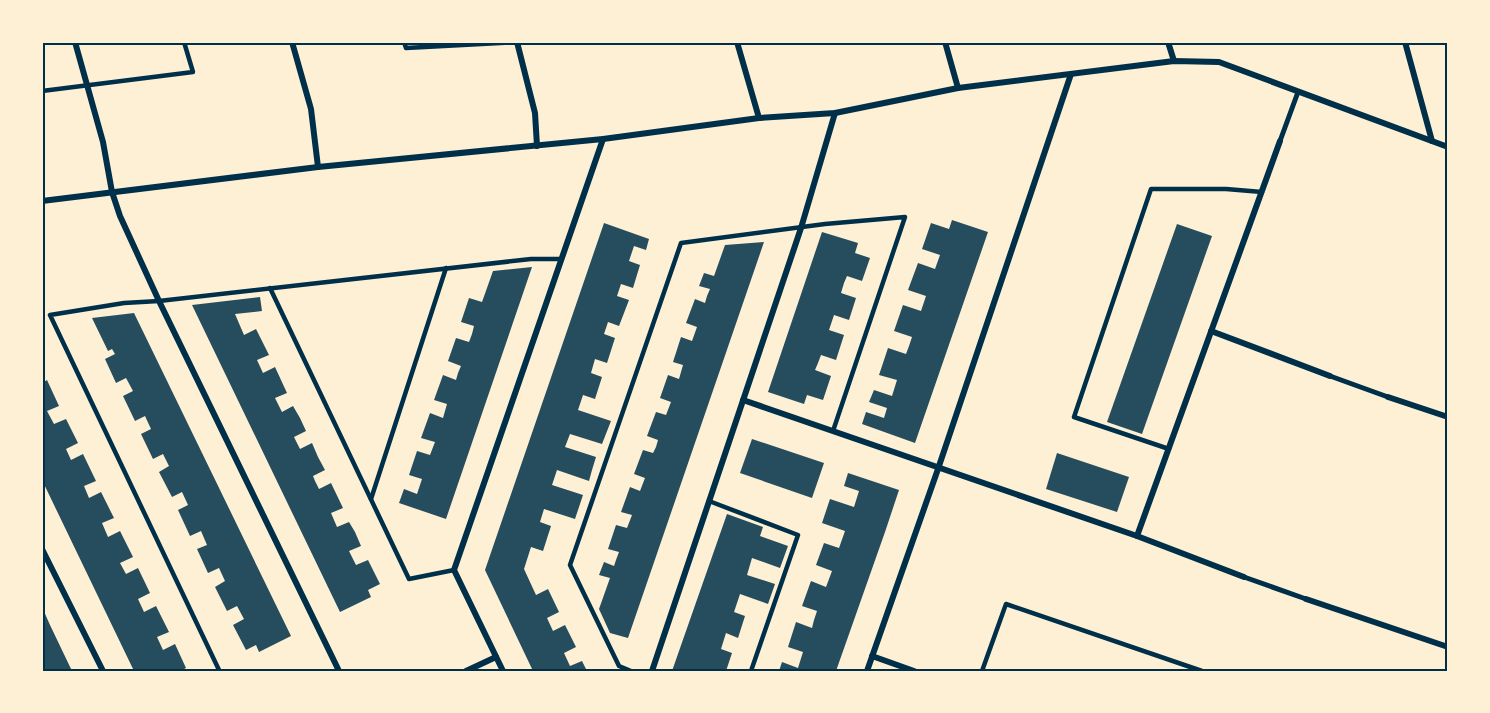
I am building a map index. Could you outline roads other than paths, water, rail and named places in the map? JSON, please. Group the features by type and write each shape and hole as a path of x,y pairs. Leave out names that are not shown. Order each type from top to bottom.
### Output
{"street":[{"path":"75,42 103,142 112,192 120,216 339,671"},
{"path":"292,42 310,109 318,167"},
{"path":"517,42 535,113 537,146"},
{"path":"737,42 759,118"},
{"path":"945,42 958,88"},
{"path":"1168,42 1174,61"},
{"path":"1405,42 1432,141"},
{"path":"42,201 318,167 603,140 759,118 835,113 958,88 1174,61 1219,62 1448,147"},
{"path":"867,671 938,469 1071,74"},
{"path":"1137,536 1298,92"},
{"path":"652,671 801,228 835,113"},
{"path":"503,671 454,570 603,140"},
{"path":"1211,331 1448,417"},
{"path":"743,400 1137,536 1244,578 1448,647"},
{"path":"42,549 103,671"},
{"path":"872,656 914,671"},
{"path":"466,671 496,657"}],"lane":[{"path":"42,91 193,72 184,42"},
{"path":"404,42 406,48 517,42"},
{"path":"1168,449 1074,417 1151,189 1226,189 1262,192"},
{"path":"631,671 619,666 570,565 681,243 905,218 833,431"},
{"path":"217,671 219,670 50,315 124,303 531,259 561,259"},
{"path":"371,499 446,268"},
{"path":"270,288 409,579 454,570"},
{"path":"709,501 798,535 751,671"},
{"path":"982,671 1006,604 1202,671"}]}
